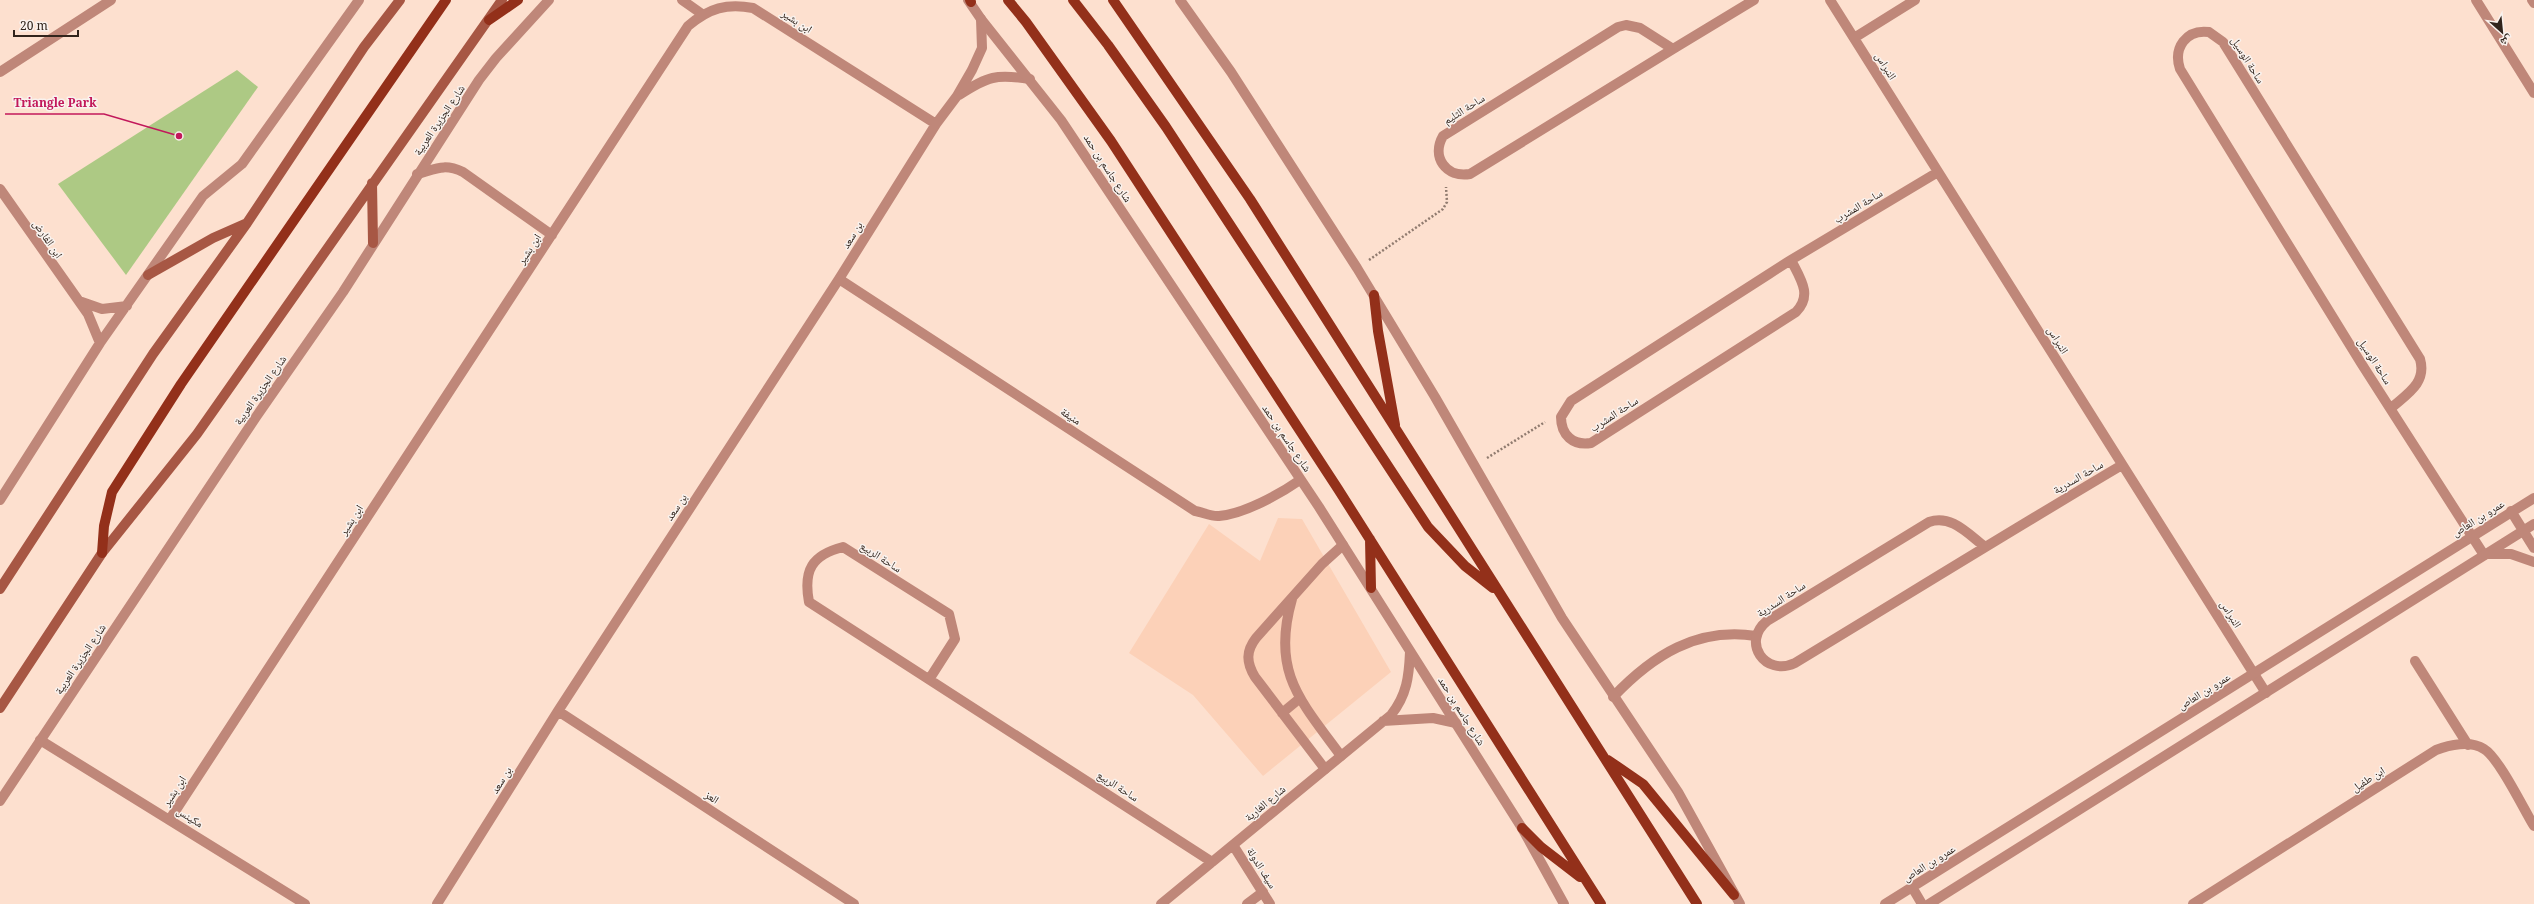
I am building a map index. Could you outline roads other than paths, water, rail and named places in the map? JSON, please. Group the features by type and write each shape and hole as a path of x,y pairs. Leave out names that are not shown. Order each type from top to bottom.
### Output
{"main road":[{"path":"0,589 153,354 247,223 364,47 400,0"},
{"path":"102,553 104,526 112,492 181,384 446,0"},
{"name":"شارع الجزيرة العربية","path":"0,708 102,553 197,434 502,0"},
{"path":"489,20 518,0"},
{"name":"شارع جاسم بن حمد","path":"1008,0 1111,140 1370,539 1601,904"},
{"path":"1073,0 1108,45 1166,127 1428,527 1465,566 1500,593"},
{"path":"1113,0 1250,199 1697,904"},
{"path":"372,184 373,243"},
{"path":"148,275 213,238 247,223"},
{"path":"1374,295 1378,331 1396,431"},
{"path":"1370,539 1371,588"},
{"path":"1604,757 1642,784 1734,895"},
{"path":"1522,828 1541,847 1585,880"}],"street":[{"path":"0,72 111,0"},
{"path":"0,500 100,343 204,196 242,164 359,0"},
{"name":"شارع الجزيرة العربية","path":"0,801 373,243 417,174 496,58 550,0"},
{"path":"682,0 702,14"},
{"path":"1180,0 1231,72 1374,295 1475,466 1562,618 1613,697 1678,792 1740,904"},
{"path":"1673,49 1754,0"},
{"name":"النبراس","path":"1830,0 2266,693"},
{"path":"1854,38 1915,0"},
{"path":"2476,0 2534,93"},
{"name":"شارع جاسم بن حمد","path":"969,1 981,19 1061,120 1300,480 1371,588 1522,828 1564,904"},
{"name":"ابن بشير","path":"170,819 688,26 702,14 720,7 736,4 753,8 936,124"},
{"path":"957,96 972,70 982,48 981,19"},
{"name":"ساحة الثليم","path":"1634,25 1673,49 1475,171 1463,175 1446,169 1438,152 1443,136 1618,27 1634,25"},
{"name":"ساحة الوسيل","path":"2390,408 2419,382 2423,367 2420,359 2223,42 2209,32 2191,34 2185,38 2178,49 2177,56 2180,69 2390,408 2484,554"},
{"path":"957,96 983,79 1004,75 1030,79"},
{"name":"بن سعد","path":"437,904 558,711 839,279 936,124 957,96"},
{"name":"ابن بشير","path":"417,174 438,167 452,166 463,172 552,235"},
{"name":"ساحة المشرب","path":"1791,260 1805,293 1802,306 1796,312 1592,443 1575,442 1566,435 1561,423 1563,411 1571,401 1791,260 1938,172"},
{"name":"ابن الفارض","path":"0,189 79,301 96,328 100,343"},
{"name":"منيفة","path":"839,279 1195,511 1218,516 1249,507 1286,489 1300,480"},
{"path":"79,301 102,309 127,306"},
{"name":"ساحة السدرية","path":"1984,546 1953,523 1937,519 1929,522 1761,625 1756,636 1757,649 1763,660 1775,666 1789,666 1934,580 1984,546 2122,465"},
{"name":"عمرو بن العاص","path":"1885,904 2533,499"},
{"path":"2511,512 2534,548"},
{"path":"1929,904 2534,524"},
{"path":"1325,769 1255,677 1249,668 1247,657 1249,646 1322,564 1343,546"},
{"name":"ساحة الربيع","path":"930,678 955,639 949,614 843,547 826,551 811,564 805,584 809,602 930,678 1212,862"},
{"path":"2484,554 2511,554 2534,562"},
{"path":"1292,597 1285,630 1284,648 1290,682 1299,699 1341,756"},
{"path":"1613,697 1633,676 1668,651 1703,637 1734,633 1756,636"},
{"name":"شارع الغارية","path":"1162,904 1391,715 1403,699 1409,677 1410,652"},
{"path":"2415,661 2468,745"},
{"path":"1282,712 1299,699"},
{"name":"العز","path":"558,711 854,904"},
{"path":"1383,721 1433,718 1456,723"},
{"name":"مكينس","path":"40,740 170,819 305,904"},
{"name":"ابن طفيل","path":"2193,904 2436,750 2450,745 2468,745 2483,748 2493,758 2534,826"},
{"name":"سيف الدولة","path":"1233,845 1270,904"},
{"path":"1912,887 1922,904"},
{"path":"1247,904 1263,892"}],"place":[{"name":"Triangle Park","path":"179,136"}]}
